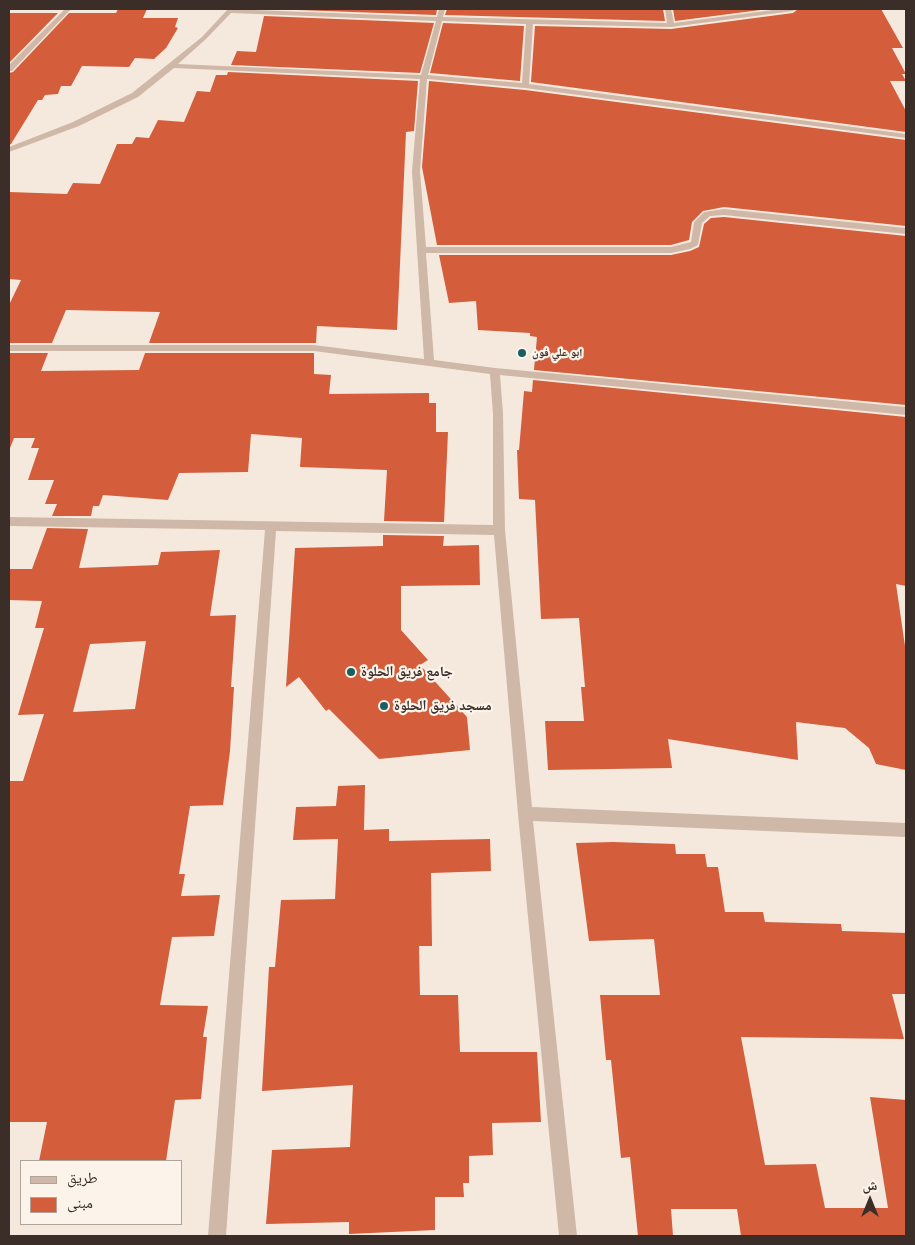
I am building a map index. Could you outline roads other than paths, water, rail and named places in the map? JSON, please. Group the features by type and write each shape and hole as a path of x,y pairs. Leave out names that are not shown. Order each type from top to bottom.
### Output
{"street":[{"path":"9,69 68,9"},
{"path":"429,363 416,171 424,77 438,18 442,9"},
{"path":"668,9 671,25"},
{"path":"9,148 24,145 76,124 135,95 204,38 229,10 530,22 671,25 793,9"},
{"path":"525,86 530,22"},
{"path":"172,66 424,77 525,86 906,136"},
{"path":"422,250 671,250 687,247 695,243 698,222 707,214 724,212 906,232"},
{"path":"9,348 314,348 495,372 906,411"},
{"path":"495,372 498,414 499,530 525,814 568,1236"},
{"path":"9,521 271,524 499,530"},
{"path":"217,1236 271,524"},
{"path":"525,814 906,830"}],"place":[{"name":"ابو علي فون","path":"522,353"},
{"name":"جامع فريق الحلوة","path":"351,672"},
{"name":"مسجد فريق الحلوة","path":"384,706"}]}
